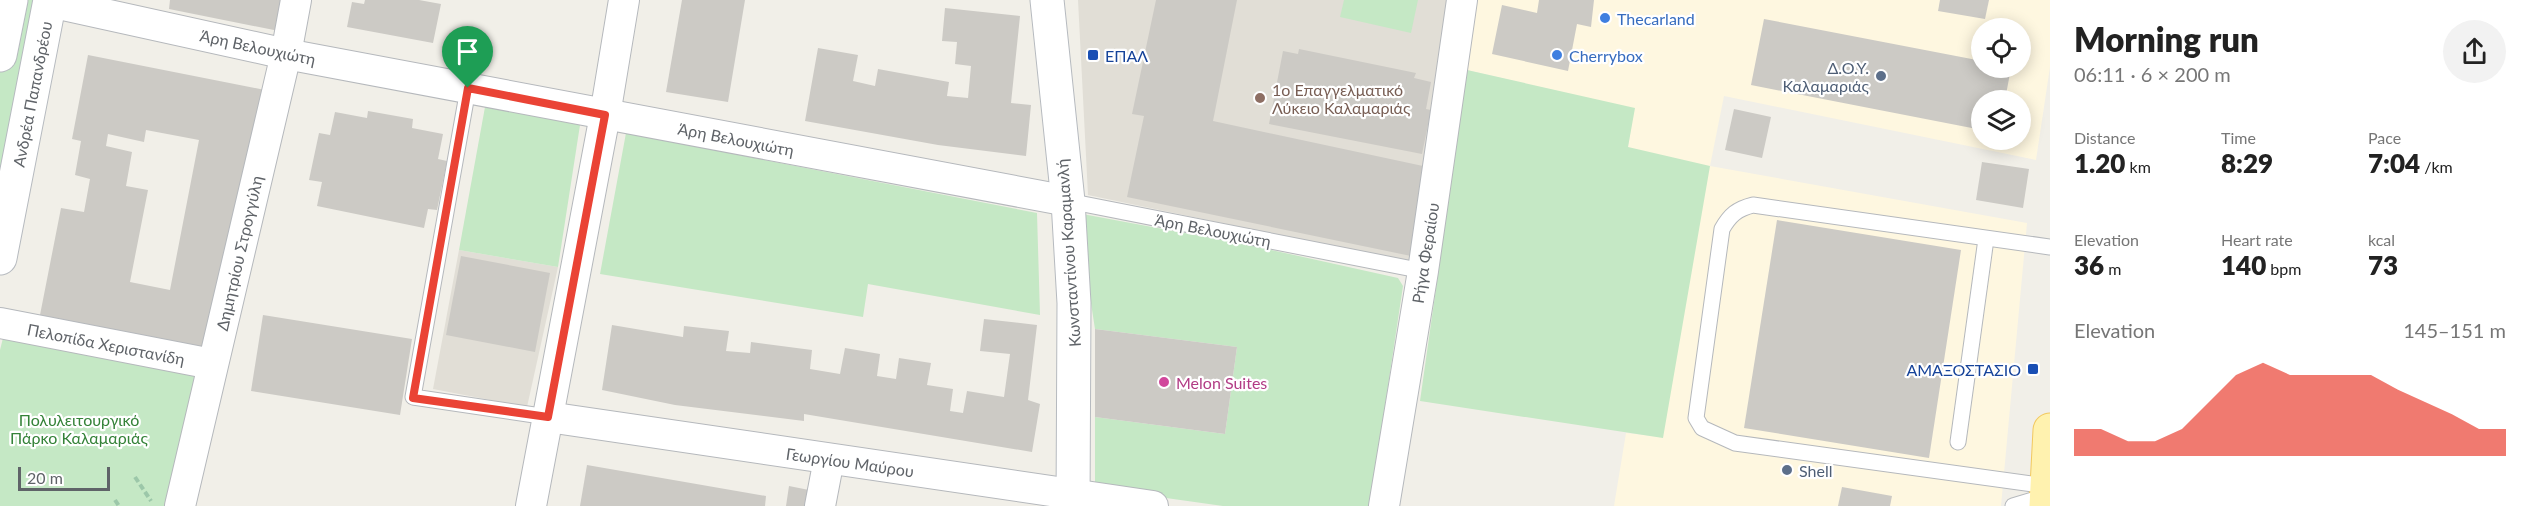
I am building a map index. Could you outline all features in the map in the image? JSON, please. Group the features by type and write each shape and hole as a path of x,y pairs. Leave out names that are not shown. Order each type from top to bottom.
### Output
{"main road":[{"path":"0,56 11,0"},
{"name":"Κωνσταντίνου Καραμανλή","path":"1047,0 1068,201 1074,314 1073,500"},
{"name":"Ανδρέα Παπανδρέου","path":"0,258 50,1"},
{"path":"2048,499 2050,430"}],"street":[{"name":"Δημητρίου Στρογγύλη","path":"180,506 286,54 296,0"},
{"path":"531,506 605,115 624,0"},
{"name":"Ρήγα Φεραίου","path":"1384,506 1462,0"},
{"name":"Άρη Βελουχιώτη","path":"50,1 286,54 1068,201"},
{"name":"Πελοπίδα Χεριστανίδη","path":"0,323 212,364"},
{"name":"Γεωργίου Μαύρου","path":"548,417 829,459 1073,500 1153,506"},
{"path":"820,506 829,459"}],"lane":[{"path":"468,88 413,398 548,417"},
{"name":"Άρη Βελουχιώτη","path":"1068,201 1422,271"},
{"path":"2048,499 1735,443 1702,428 1696,418 1722,229 1729,216 1742,208 1753,205 2050,247"},
{"path":"1958,442 1986,239"},
{"path":"2013,506 2048,499"}],"path":[{"path":"135,477 154,506"},
{"path":"115,500 119,506"}],"shaded area":[{"name":"1ο Επαγγελματικό Λύκειο Καλαμαριάς","path":"1078,0 1451,0 1414,263 1088,195"},
{"path":"1476,0 2050,0 2050,67 2036,160 1987,150 2031,150 2031,90 1971,90 1971,147 1724,96 1710,166 2027,223 2001,506 1614,506 1626,433 1663,437 1628,147 1634,109 1467,70"},
{"path":"459,250 558,267 527,407 433,389"}],"green space":[{"path":"11,0 50,0 0,258 0,55"},
{"path":"1344,0 1418,0 1411,33 1340,17"},
{"path":"1467,70 1635,108 1628,147 1710,166 1663,438 1420,401"},
{"path":"485,107 580,125 558,267 459,250"},
{"path":"626,133 1037,213 1040,315 868,284 863,317 600,274"},
{"path":"1077,213 1249,245 1398,278 1403,286 1370,506 1223,506 1095,488 1095,417 1225,434 1237,347 1095,329"},
{"name":"Πολυλειτουργικό Πάρκο Καλαμαριάς","path":"4,334 199,372 168,506 0,506 0,350"}],"building":[{"path":"170,0 285,0 279,31 169,9"},
{"path":"365,0 419,0 441,4 433,43 347,27 352,2 364,4"},
{"path":"682,0 745,0 728,102 666,92"},
{"path":"1156,0 1237,0 1213,121 1423,166 1411,256 1127,197 1144,116 1132,114"},
{"path":"1539,0 1594,0 1591,27 1577,24 1568,71 1492,54 1502,5 1537,13"},
{"path":"1940,0 1989,0 1985,18 1938,11"},
{"path":"945,8 1020,16 1011,103 1031,105 1026,156 938,145 805,121 818,48 858,55 853,81 875,86 878,69 949,82 947,96 968,98 971,66 955,64 957,42 942,41"},
{"name":"Δ.Ο.Υ. Καλαμαριάς","path":"1764,19 1971,59 1971,78 2009,78 2007,90 1971,90 1971,128 1751,85"},
{"path":"1299,49 1416,73 1414,78 1431,82 1426,109 1431,110 1422,154 1269,124 1283,51 1298,54"},
{"path":"88,55 265,90 210,348 40,315 61,208 84,212 90,179 75,175 81,141 72,139","holes":["146,130 199,140 170,290 130,282 148,190 126,186 132,152 106,146 108,134 144,142"]},
{"path":"1734,109 1771,117 1762,158 1725,150"},
{"path":"368,111 413,119 412,128 443,134 438,159 447,161 437,210 428,209 424,228 317,206 322,182 309,180 319,133 330,135 335,112 367,118"},
{"path":"1982,162 2029,169 2023,208 1976,200"},
{"path":"1777,220 1961,250 1929,458 1744,428"},
{"path":"461,256 550,273 535,352 446,335"},
{"path":"263,315 412,339 400,415 251,391"},
{"path":"984,319 1037,325 1028,400 1040,404 1032,452 804,414 804,421 675,405 602,390 612,325 683,337 684,326 729,331 726,351 750,353 751,342 812,350 810,369 840,374 845,348 880,354 877,376 896,379 899,358 931,363 927,385 953,389 950,411 963,413 967,391 1004,397 1010,354 980,351"},
{"name":"Melon Suites","path":"1095,329 1237,347 1225,434 1095,417"},
{"path":"587,465 766,496 765,506 580,506"},
{"path":"789,486 819,492 817,506 786,506"},
{"path":"1842,487 1892,496 1890,506 1838,506"}],"place":[{"name":"Thecarland","path":"1605,18"},
{"name":"ΕΠΑΛ","path":"1093,55"},
{"name":"Cherrybox","path":"1557,55"},
{"name":"Δ.Ο.Υ. Καλαμαριάς","path":"1881,76"},
{"name":"1ο Επαγγελματικό Λύκειο Καλαμαριάς","path":"1260,98"},
{"name":"ΑΜΑΞΟΣΤΑΣΙΟ","path":"2033,369"},
{"name":"Melon Suites","path":"1164,382"},
{"name":"Shell","path":"1787,470"}],"route":[{"path":"468,88 605,115 548,417 413,398 468,88"}]}
